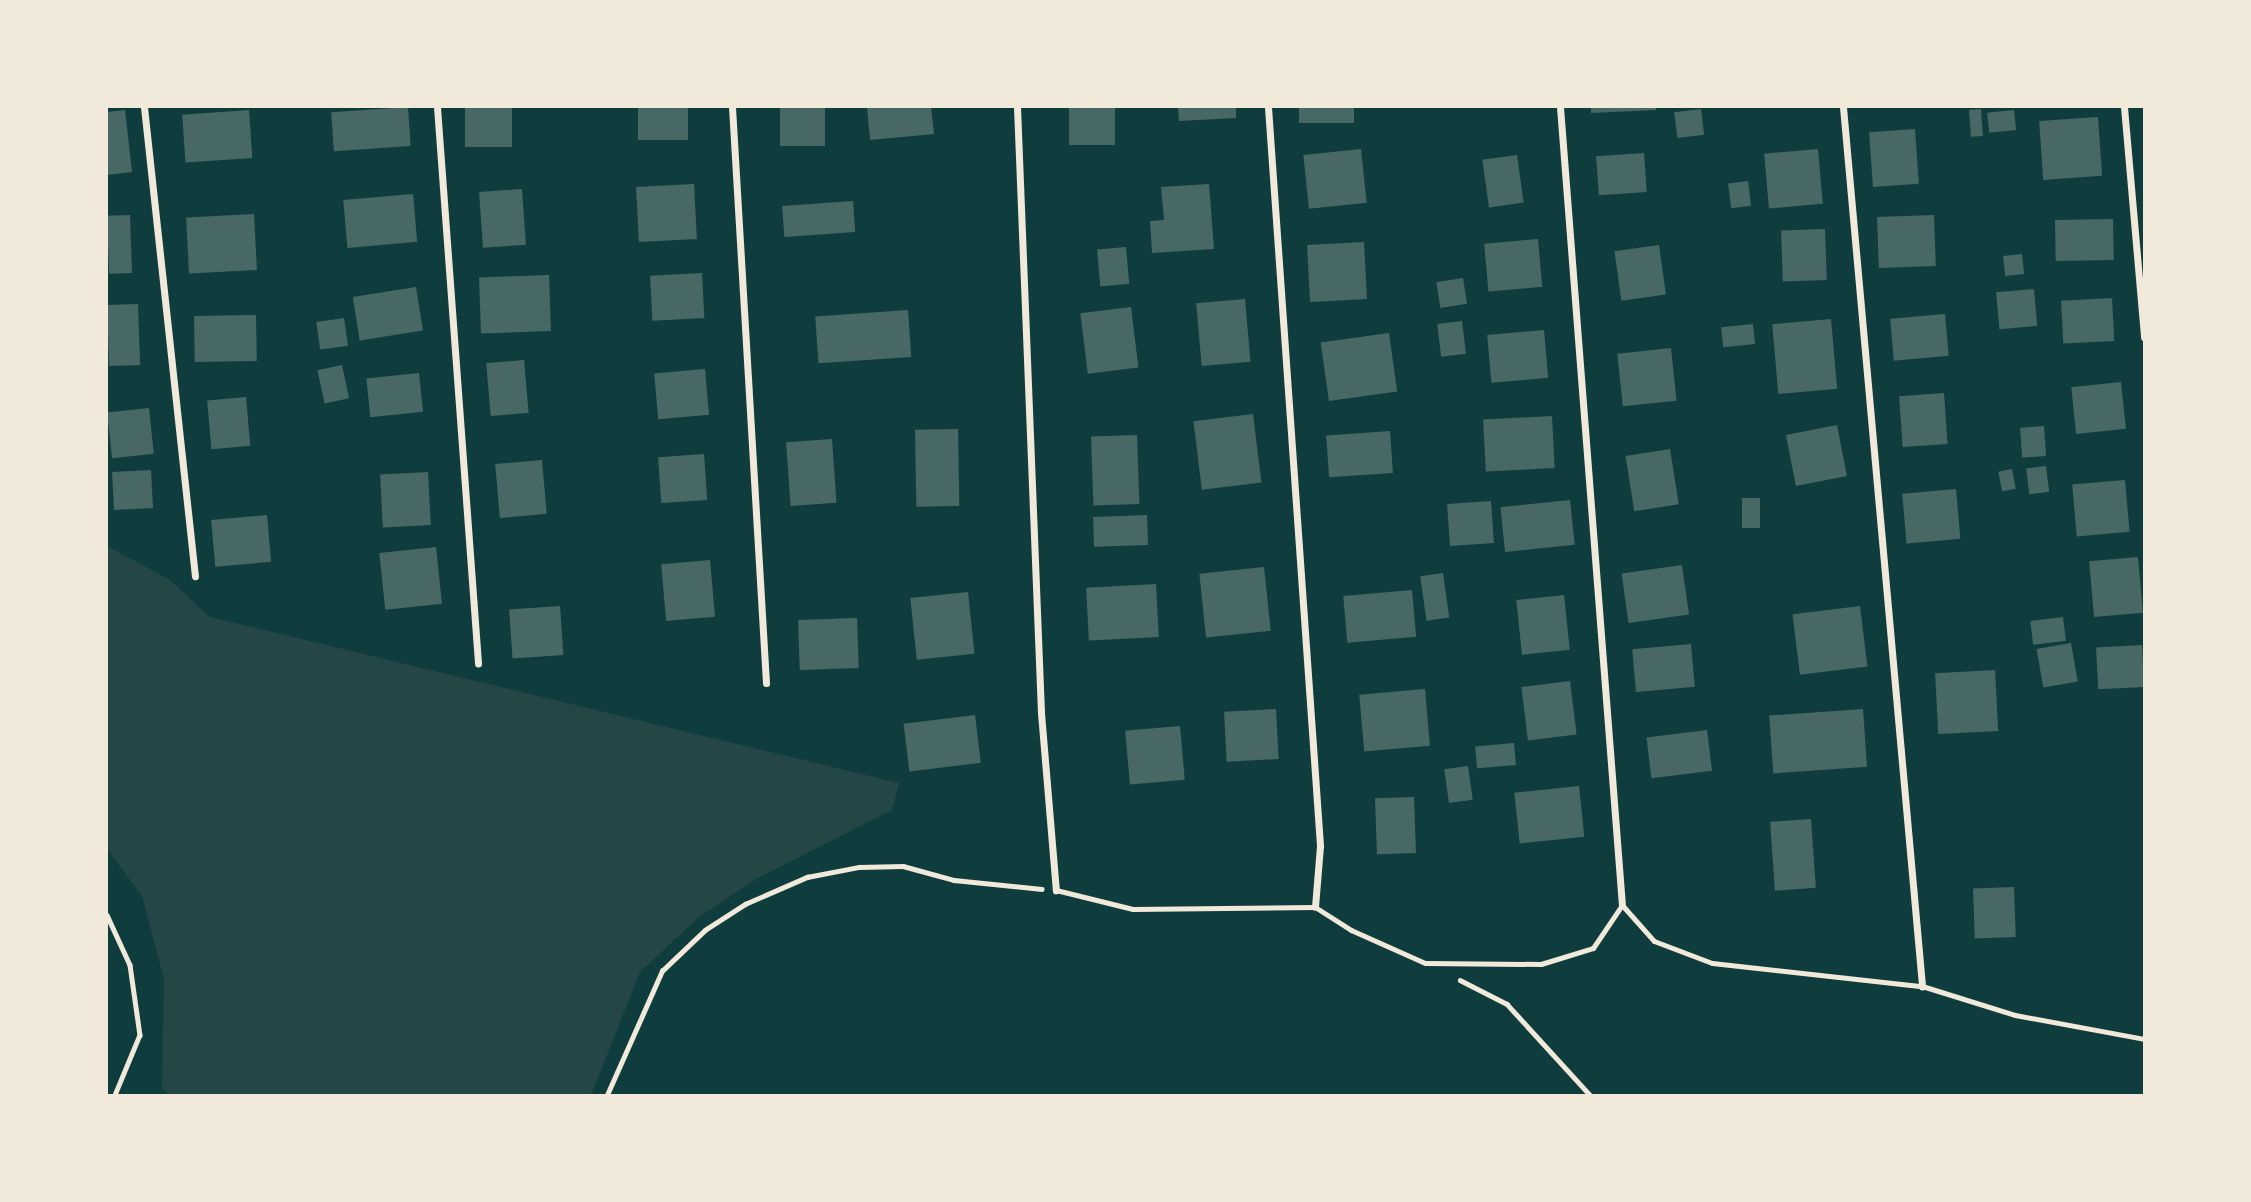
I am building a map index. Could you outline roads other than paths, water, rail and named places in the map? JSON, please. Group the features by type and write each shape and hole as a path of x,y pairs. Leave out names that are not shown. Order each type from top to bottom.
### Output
{"street":[{"path":"144,107 195,576"},
{"path":"437,107 478,663"},
{"path":"732,107 766,683"},
{"path":"1017,107 1041,713 1056,890"},
{"path":"1268,107 1320,846 1315,907"},
{"path":"1560,107 1622,905"},
{"path":"1843,107 1922,986"},
{"path":"2124,107 2144,337"}],"lane":[{"path":"1056,890 1133,909 1315,907 1351,930 1425,963 1541,964 1593,948 1622,905 1654,941 1712,963 1922,986 2015,1015 2144,1039"}]}
